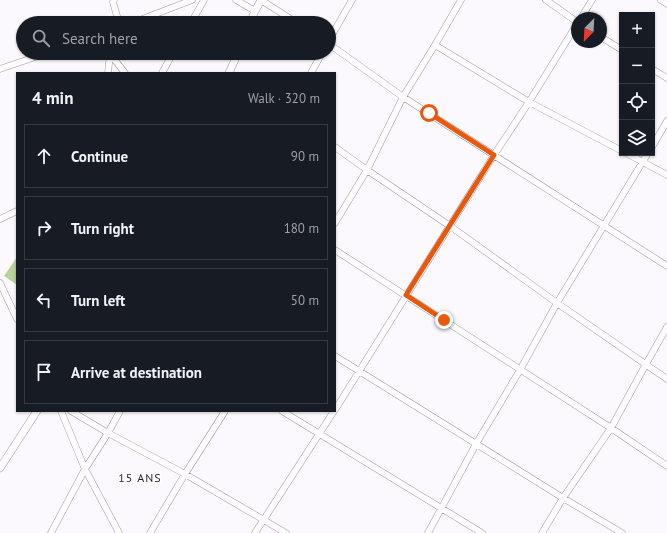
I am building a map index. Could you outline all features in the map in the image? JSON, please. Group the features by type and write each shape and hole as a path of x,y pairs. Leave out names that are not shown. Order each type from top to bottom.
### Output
{"main road":[{"path":"253,16 261,0"},
{"path":"232,72 236,60"},
{"path":"0,468 37,412"}],"street":[{"path":"114,0 113,2 117,16"},
{"path":"150,16 192,0"},
{"path":"195,16 204,1 196,0"},
{"path":"236,0 255,11"},
{"path":"261,0 286,16"},
{"path":"336,28 352,0"},
{"path":"336,221 367,170 403,97 461,0"},
{"path":"546,0 571,19"},
{"path":"585,12 592,0"},
{"path":"661,0 667,4"},
{"path":"336,408 571,33"},
{"path":"607,41 619,48"},
{"path":"435,45 529,102 619,149"},
{"path":"336,49 403,97 667,266"},
{"path":"0,69 26,60"},
{"path":"108,72 109,60"},
{"path":"115,60 124,72"},
{"path":"163,72 170,60"},
{"path":"312,72 318,60"},
{"path":"655,71 667,78"},
{"path":"655,142 667,121"},
{"path":"336,148 667,379"},
{"path":"632,156 667,175"},
{"path":"428,533 476,444 520,370 557,303 646,156"},
{"path":"0,219 16,211"},
{"path":"336,251 611,428 667,466"},
{"path":"0,283 16,318"},
{"path":"542,533 563,498 611,428 667,327"},
{"path":"336,357 622,533"},
{"path":"61,412 85,469 118,533"},
{"path":"73,412 108,433 185,474 286,533"},
{"path":"51,533 85,469 119,412"},
{"path":"150,533 224,412"},
{"path":"284,412 482,533"},
{"path":"255,533 334,412"}],"green space":[{"path":"16,258 16,284 4,276"}],"district":[{"name":"15 ANS","path":"140,477"}],"route":[{"path":"429,113 494,155 406,295 444,320"}]}
